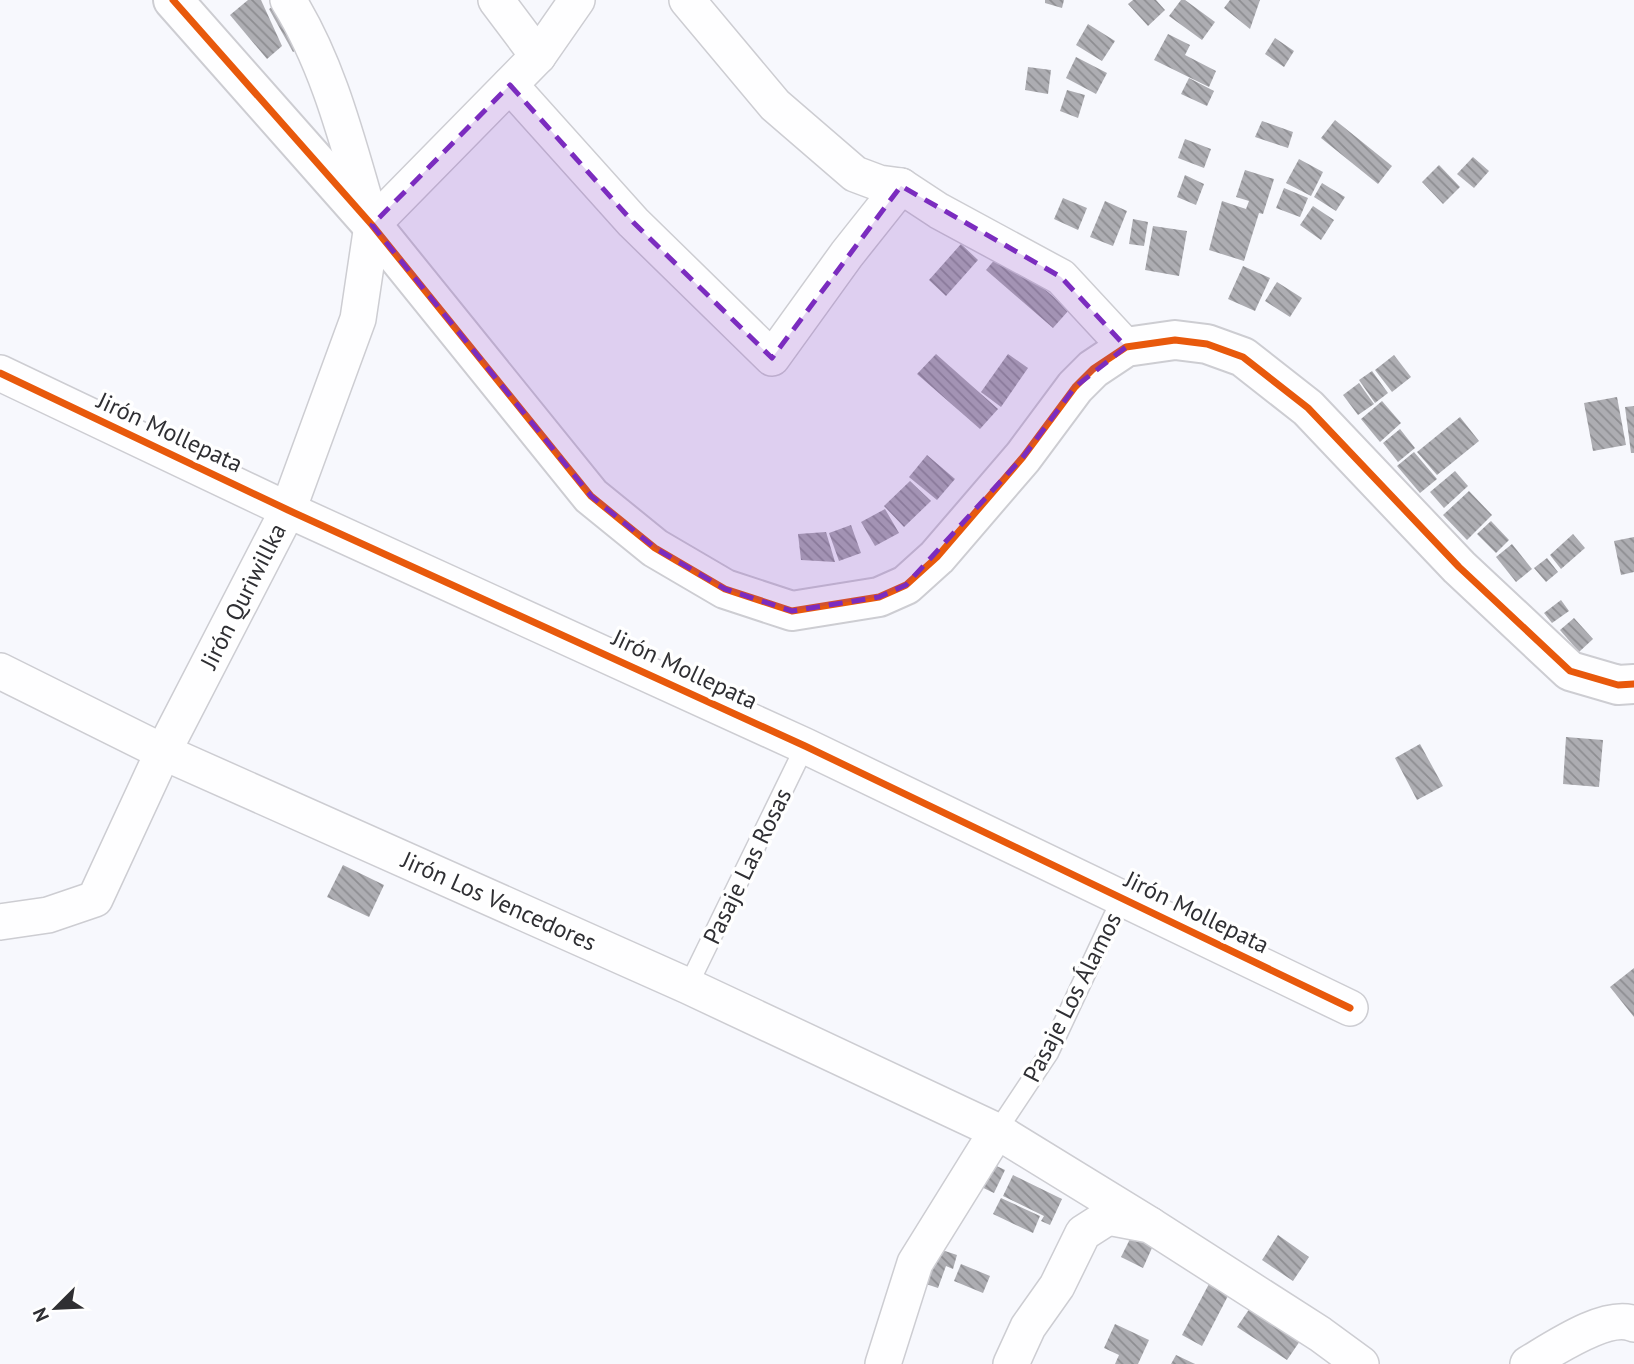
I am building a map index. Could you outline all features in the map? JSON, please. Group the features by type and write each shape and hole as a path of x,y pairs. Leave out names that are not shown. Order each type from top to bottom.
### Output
{"street":[{"path":"173,0 373,225 591,496 655,548 725,590 792,611 879,597 906,585 937,557 1023,457 1075,387 1093,369 1126,347 1175,340 1207,344 1243,357 1308,408 1459,567 1570,671 1618,685 1634,684"},
{"path":"289,0 313,45 334,99 373,225"},
{"path":"496,0 538,56"},
{"path":"373,225 538,56 577,0"},
{"path":"687,0 775,105 856,174 880,183 901,186 939,211 1061,277 1126,347"},
{"path":"510,85 634,222 772,358 846,254 901,186"},
{"name":"Jirón Quriwillka","path":"0,922 48,915 95,899 163,752 288,510 358,319 373,225"},
{"name":"Jirón Mollepata","path":"0,373 288,510 805,746 1350,1008"},
{"name":"Jirón Los Vencedores","path":"0,671 163,752 688,985 998,1131 1320,1334 1361,1364"},
{"path":"883,1364 915,1264 998,1131"},
{"path":"1011,1364 1028,1327 1057,1286 1083,1233 1108,1217 1150,1225"},
{"path":"1528,1364 1580,1333 1626,1320 1634,1324"}],"lane":[{"name":"Pasaje Las Rosas","path":"688,985 805,746"},
{"name":"Pasaje Los Álamos","path":"998,1131 1049,1053 1122,897"}],"highlighted area":[{"path":"510,85 633,222 772,358 901,186 1061,277 1126,347 1075,387 1023,457 906,585 879,597 792,611 725,589 655,548 591,496 372,225"}],"building":[{"path":"248,0 261,0 282,46 267,59 230,15"},
{"path":"1045,0 1064,0 1062,8 1045,3"},
{"path":"1133,0 1156,0 1165,10 1148,26 1128,4"},
{"path":"1181,0 1185,0 1215,22 1202,40 1169,16"},
{"path":"1230,0 1260,0 1250,29 1224,8"},
{"path":"279,3 304,45 293,52 269,9"},
{"path":"1088,24 1115,41 1102,61 1076,45"},
{"path":"1168,34 1190,45 1185,55 1216,71 1209,87 1154,60"},
{"path":"1275,38 1294,51 1284,67 1265,54"},
{"path":"1076,57 1107,73 1096,94 1066,78"},
{"path":"1028,67 1051,70 1048,94 1025,90"},
{"path":"1189,78 1214,91 1207,106 1181,94"},
{"path":"1067,90 1085,95 1078,118 1060,111"},
{"path":"1335,120 1392,166 1378,184 1321,138"},
{"path":"1262,121 1293,132 1288,148 1255,137"},
{"path":"1185,139 1211,149 1204,168 1178,158"},
{"path":"1473,157 1489,171 1474,188 1457,174"},
{"path":"1299,159 1323,172 1311,196 1286,183"},
{"path":"1439,165 1460,187 1443,204 1422,182"},
{"path":"1245,170 1274,179 1263,214 1259,213 1244,261 1209,250 1222,201 1246,209 1249,201 1236,197"},
{"path":"1185,175 1204,184 1196,205 1177,197"},
{"path":"1322,183 1345,197 1336,211 1314,197"},
{"path":"1284,188 1308,198 1300,217 1276,208"},
{"path":"1063,198 1087,208 1078,230 1054,219"},
{"path":"1105,201 1127,211 1113,246 1090,237"},
{"path":"1313,206 1334,220 1321,240 1300,225"},
{"path":"1133,219 1148,222 1144,246 1129,244"},
{"path":"1153,226 1187,231 1179,276 1145,270"},
{"path":"961,244 978,260 946,296 929,280"},
{"path":"1001,252 1069,310 1053,328 986,270"},
{"path":"1243,266 1270,278 1255,311 1228,299"},
{"path":"1277,282 1302,298 1290,317 1265,301"},
{"path":"936,354 998,409 980,429 917,374"},
{"path":"1008,354 1028,368 1001,407 981,392"},
{"path":"1394,355 1411,377 1392,392 1375,370"},
{"path":"1372,371 1388,393 1375,403 1359,380"},
{"path":"1359,383 1374,404 1358,415 1343,395"},
{"path":"1617,397 1626,445 1593,451 1584,403"},
{"path":"1382,401 1401,423 1380,442 1361,419"},
{"path":"1634,406 1634,453 1631,453 1625,407"},
{"path":"1460,417 1479,441 1437,475 1417,452"},
{"path":"1400,429 1415,448 1398,462 1383,443"},
{"path":"1414,452 1437,479 1420,493 1397,466"},
{"path":"927,455 955,479 937,500 909,477"},
{"path":"1455,471 1468,486 1444,508 1430,492"},
{"path":"910,481 931,501 904,527 884,506"},
{"path":"1469,491 1492,515 1467,540 1443,515"},
{"path":"885,509 899,533 875,546 861,522"},
{"path":"1491,521 1509,540 1496,553 1477,534"},
{"path":"851,525 861,553 839,561 829,533"},
{"path":"826,532 835,562 801,560 798,534"},
{"path":"1573,534 1585,548 1561,569 1550,555"},
{"path":"1634,537 1634,572 1621,575 1614,541"},
{"path":"1512,544 1532,569 1516,582 1496,557"},
{"path":"1547,558 1558,572 1546,582 1534,568"},
{"path":"1561,600 1569,611 1552,623 1544,613"},
{"path":"1574,618 1593,639 1579,652 1560,630"},
{"path":"1566,737 1603,740 1599,787 1563,784"},
{"path":"1420,744 1443,786 1417,800 1395,758"},
{"path":"343,865 384,885 369,917 327,897"},
{"path":"1634,968 1634,1017 1610,987"},
{"path":"984,1160 1005,1170 994,1193 973,1183"},
{"path":"1013,1175 1062,1199 1050,1225 1041,1221 1044,1216 1003,1196"},
{"path":"1001,1198 1040,1216 1033,1233 993,1214"},
{"path":"1135,1229 1156,1239 1143,1268 1121,1257"},
{"path":"1278,1235 1309,1257 1293,1281 1262,1260"},
{"path":"930,1246 957,1255 953,1269 946,1266 938,1288 917,1281"},
{"path":"961,1264 990,1276 983,1293 954,1281"},
{"path":"1210,1282 1230,1292 1202,1346 1182,1335"},
{"path":"1250,1308 1300,1341 1287,1360 1237,1327"},
{"path":"1115,1324 1149,1340 1138,1364 1115,1364 1119,1355 1104,1348"},
{"path":"1176,1355 1195,1364 1171,1364"}],"cycle path":[{"path":"173,0 372,225 591,496 655,548 725,589 792,611 879,597 906,585 937,557 1023,457 1075,387 1093,369 1126,347 1175,340 1207,344 1243,357 1308,408 1459,567 1570,671 1618,685 1634,684"},
{"path":"0,373 288,510 805,746 1350,1008"}]}
